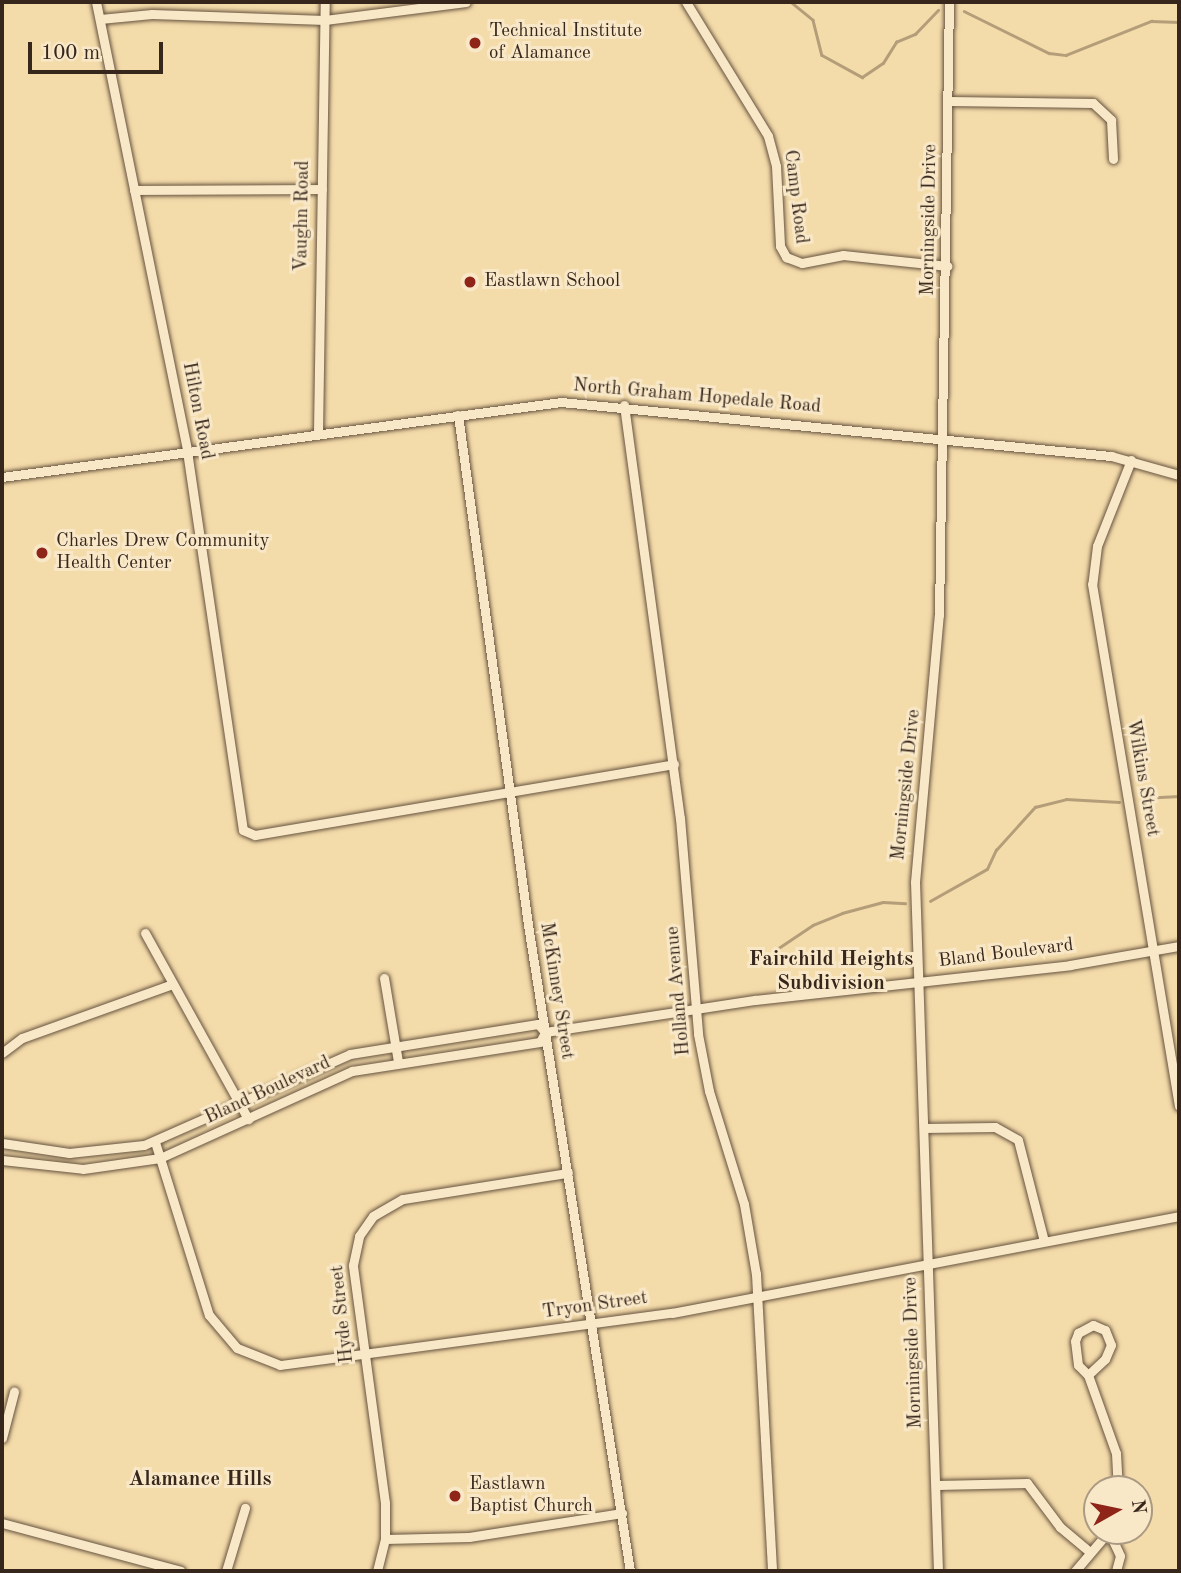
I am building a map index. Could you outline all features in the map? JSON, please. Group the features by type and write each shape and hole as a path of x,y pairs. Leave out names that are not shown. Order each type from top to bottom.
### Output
{"street":[{"name":"Hilton Road","path":"96,2 187,451 243,830 255,835 509,794"},
{"name":"Vaughn Road","path":"318,432 325,2"},
{"path":"100,19 152,15 325,20 466,2"},
{"name":"Camp Road","path":"686,2 768,136 776,166 780,246 786,257 802,262 843,255 947,266"},
{"name":"Morningside Drive","path":"938,1571 918,982 917,848 939,615 945,438 949,2"},
{"path":"949,101 1093,103 1111,120 1113,159"},
{"path":"134,190 321,189"},
{"name":"North Graham Hopedale Road","path":"2,477 539,403 624,405 945,438 1131,460 1179,475"},
{"name":"Holland Avenue","path":"624,405 674,764 696,1010 709,1091 750,1233 772,1571"},
{"name":"McKinney Street","path":"458,415 509,794 629,1571"},
{"name":"Wilkins Street","path":"1131,460 1097,546 1092,584 1179,1106"},
{"path":"509,794 674,764"},
{"path":"145,933 248,1119"},
{"name":"Bland Boulevard","path":"545,1032 1179,946"},
{"path":"384,978 398,1062"},
{"path":"2,1052 22,1038 173,984"},
{"name":"Bland Boulevard","path":"2,1143 79,1153 155,1142 241,1105 336,1059 395,1046 538,1024 545,1032"},
{"name":"Bland Boulevard","path":"2,1160 83,1169 160,1158 330,1080 398,1062 540,1042 545,1032"},
{"path":"924,1128 995,1128 1018,1140 1044,1241"},
{"name":"Tryon Street","path":"155,1142 199,1287 220,1331 237,1348 280,1365 592,1325 755,1297 1179,1216"},
{"name":"Hyde Street","path":"377,1571 385,1539 385,1503 353,1265 359,1236 373,1216 403,1199 568,1173"},
{"path":"1088,1376 1111,1345 1105,1330 1093,1325 1085,1328 1075,1341 1078,1365 1088,1376 1116,1453 1117,1475"},
{"path":"2,1438 14,1392"},
{"path":"937,1485 1027,1483 1060,1527 1090,1551"},
{"path":"226,1571 245,1508"},
{"path":"385,1539 469,1537 622,1513"},
{"path":"2,1523 181,1571"},
{"path":"1075,1571 1096,1545"},
{"path":"1115,1545 1120,1556 1116,1571"}],"waterway":[{"path":"791,2 813,20 822,55 862,77 883,63 896,42 915,34 938,10"},
{"path":"964,11 1049,53 1066,55 1151,21 1179,22"},
{"path":"1141,798 1179,796"},
{"path":"930,901 987,869 996,850 1035,807 1066,799 1119,802"},
{"path":"777,949 813,925 842,913 883,902 905,903"}],"place":[{"name":"Technical Institute of Alamance","path":"475,43"},
{"name":"Eastlawn School","path":"470,282"},
{"name":"Charles Drew Community Health Center","path":"42,553"},
{"name":"Eastlawn Baptist Church","path":"455,1496"}],"district":[{"name":"Fairchild Heights Subdivision","path":"831,972"},
{"name":"Alamance Hills","path":"200,1480"}]}
